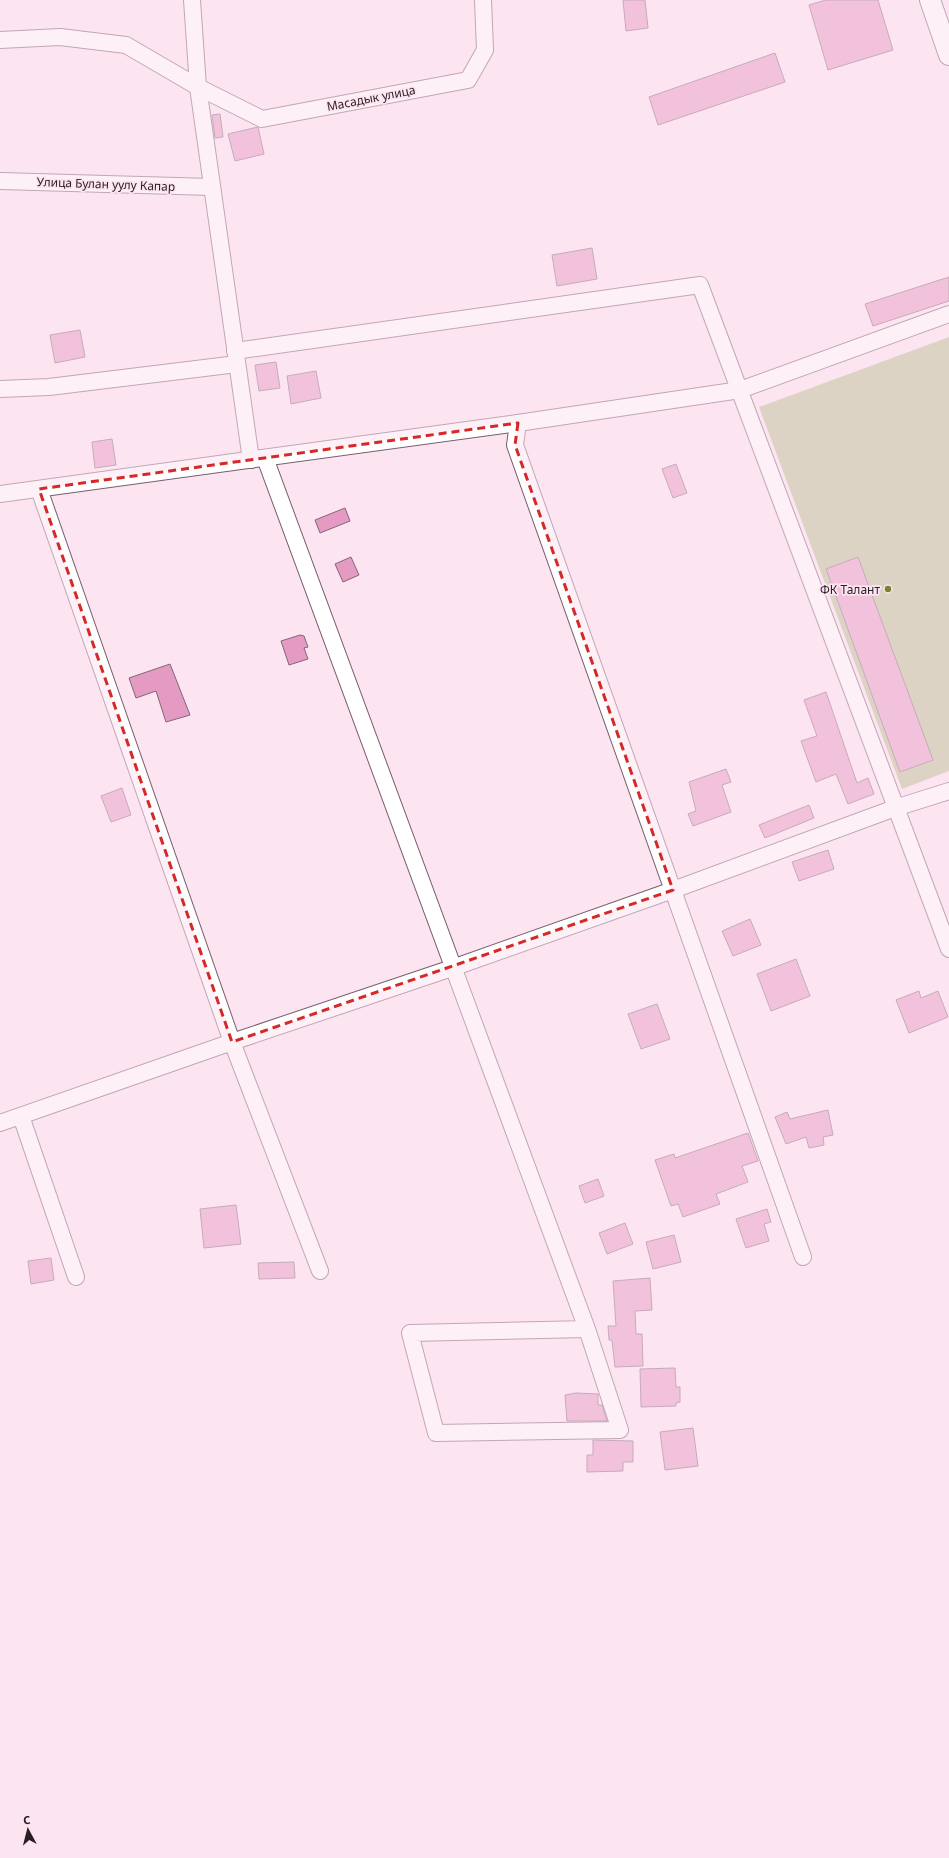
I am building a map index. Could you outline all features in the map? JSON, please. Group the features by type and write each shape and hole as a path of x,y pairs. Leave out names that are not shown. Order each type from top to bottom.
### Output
{"main road":[{"path":"930,0 949,55"}],"street":[{"path":"192,0 198,87 236,358 258,459 455,967 587,1329 620,1430 436,1432 410,1334 587,1329"},
{"name":"Масадык улица","path":"0,40 60,38 126,45 198,87 262,119 468,80 485,50 483,0"},
{"name":"Улица Булан уулу Капар","path":"0,181 212,187"},
{"path":"0,389 49,387 700,285 949,949"},
{"path":"0,494 518,423 740,390 949,314"},
{"path":"518,423 515,445 803,1257"},
{"path":"39,488 232,1042 320,1271"},
{"path":"0,1123 232,1042 455,967 672,890 895,808 949,791"},
{"path":"21,1116 76,1277"}],"highlighted area":[{"path":"518,423 515,445 673,890 232,1042 39,489"}],"green space":[{"name":"ФК Талант","path":"949,337 949,771 902,789 759,407"}],"building":[{"path":"623,0 645,0 648,28 626,31"},
{"path":"826,0 878,0 893,50 828,70 809,5"},
{"path":"775,53 785,82 658,125 649,97"},
{"path":"220,114 223,137 215,138 212,115"},
{"path":"258,127 264,154 235,161 228,134"},
{"path":"592,248 597,279 557,286 552,255"},
{"path":"949,277 949,301 873,326 865,304"},
{"path":"80,330 85,357 55,363 50,335"},
{"path":"276,362 280,388 259,391 255,365"},
{"path":"316,371 321,398 291,404 287,376"},
{"path":"112,439 116,465 95,468 92,442"},
{"path":"676,464 687,493 673,498 662,469"},
{"path":"345,508 350,521 320,533 315,520"},
{"path":"351,557 359,575 343,582 335,564"},
{"path":"858,557 933,760 900,772 826,569"},
{"path":"300,635 304,636 308,647 304,648 308,659 289,665 281,641"},
{"path":"170,664 190,715 166,722 156,691 136,698 129,678"},
{"path":"826,692 857,783 868,778 874,794 848,804 836,774 816,782 801,741 817,736 804,700"},
{"path":"726,769 731,782 722,785 731,812 693,826 688,814 696,811 689,782"},
{"path":"122,788 131,815 111,822 101,796"},
{"path":"809,805 814,818 765,838 759,825"},
{"path":"828,850 834,869 799,881 792,862"},
{"path":"750,919 761,945 733,956 722,931"},
{"path":"796,959 810,996 771,1011 757,974"},
{"path":"919,991 921,998 938,991 948,1017 909,1033 896,1000"},
{"path":"657,1004 670,1039 641,1049 628,1014"},
{"path":"828,1110 833,1135 823,1137 824,1145 809,1148 806,1137 786,1144 775,1117 787,1112 790,1119"},
{"path":"748,1133 758,1161 742,1166 748,1182 716,1194 720,1204 683,1217 678,1204 671,1206 655,1160 674,1154 675,1158"},
{"path":"598,1179 604,1196 585,1203 579,1186"},
{"path":"236,1205 241,1244 204,1248 200,1209"},
{"path":"767,1209 771,1222 764,1224 769,1241 746,1248 736,1219"},
{"path":"625,1223 633,1244 607,1254 599,1233"},
{"path":"674,1235 681,1262 653,1269 646,1242"},
{"path":"51,1258 54,1280 31,1284 28,1261"},
{"path":"294,1262 295,1278 259,1279 258,1263"},
{"path":"650,1278 652,1310 635,1311 636,1334 642,1334 643,1366 615,1367 612,1340 609,1340 608,1326 616,1326 613,1281"},
{"path":"675,1368 676,1387 680,1387 680,1402 676,1403 676,1406 641,1407 640,1369"},
{"path":"576,1393 598,1394 598,1405 602,1405 607,1421 567,1421 565,1395"},
{"path":"693,1428 698,1466 665,1470 660,1432"},
{"path":"593,1440 633,1441 633,1462 623,1462 623,1471 587,1472 587,1455 593,1455"}],"place":[{"name":"ФК Талант","path":"888,589"}]}
